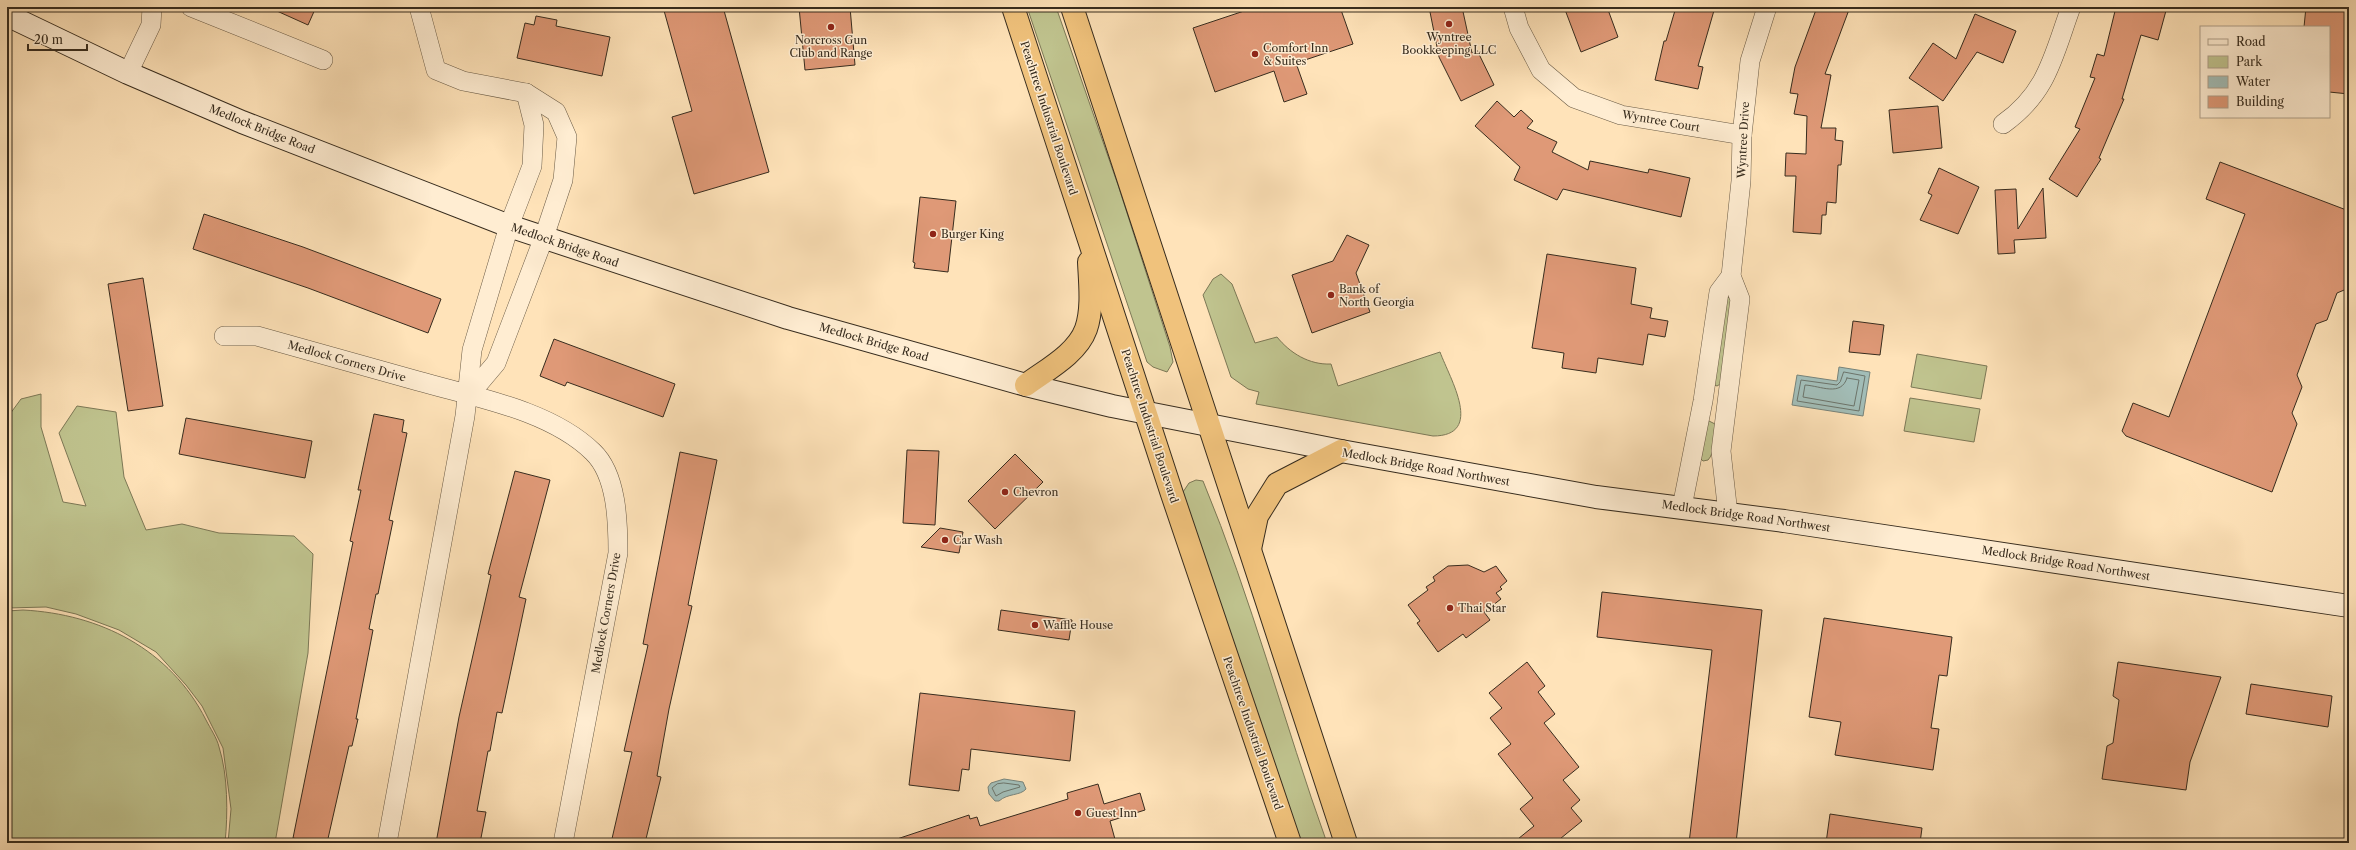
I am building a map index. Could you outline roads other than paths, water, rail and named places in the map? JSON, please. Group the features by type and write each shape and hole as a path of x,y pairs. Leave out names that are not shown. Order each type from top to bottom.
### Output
{"highway":[{"name":"Peachtree Industrial Boulevard","path":"1013,7 1145,412 1290,843"},
{"path":"1072,7 1210,424 1346,843"},
{"path":"1026,385 1074,349 1086,329 1090,299 1089,239"},
{"path":"1250,550 1257,516 1277,484 1341,451"}],"main road":[{"name":"Medlock Bridge Road","path":"7,15 128,73 242,122 509,226 788,318 1026,385 1112,406 1145,412"},
{"name":"Medlock Bridge Road Northwest","path":"1145,412 1341,451 1596,497 1682,507 2349,606"}],"street":[{"path":"128,73 152,25 152,7"},
{"path":"191,7 323,60"},
{"path":"419,7 436,70 463,81 526,93 556,112 567,137 563,180 544,237 496,363 469,396"},
{"name":"Wyntree Court","path":"1513,7 1519,28 1541,70 1574,98 1622,115 1742,135"},
{"name":"Wyntree Drive","path":"1728,514 1721,450 1740,299 1731,276 1741,181 1742,135 1750,61 1767,7"},
{"path":"2003,124 2022,110 2045,79 2070,7"},
{"path":"387,843 469,396 472,350 509,226 532,166 534,125 526,93"},
{"path":"1682,507 1703,401 1719,292 1731,276"},
{"name":"Medlock Corners Drive","path":"224,336 257,336 509,407 560,428 594,453 607,473 618,520 618,553 562,843"}],"water":[{"path":"1839,367 1870,372 1863,416 1792,405 1797,375 1837,381"},
{"path":"1004,779 1023,782 1026,789 1021,793 995,801 989,794 988,787 991,783"}],"place":[{"name":"Wyntree Bookkeeping LLC","path":"1449,24"},
{"name":"Norcross Gun Club and Range","path":"831,27"},
{"name":"Comfort Inn & Suites","path":"1255,54"},
{"name":"Burger King","path":"933,234"},
{"name":"Bank of North Georgia","path":"1331,295"},
{"name":"Chevron","path":"1005,492"},
{"name":"Car Wash","path":"945,540"},
{"name":"Thai Star","path":"1450,608"},
{"name":"Waffle House","path":"1035,625"},
{"name":"Guest Inn","path":"1078,813"}]}
